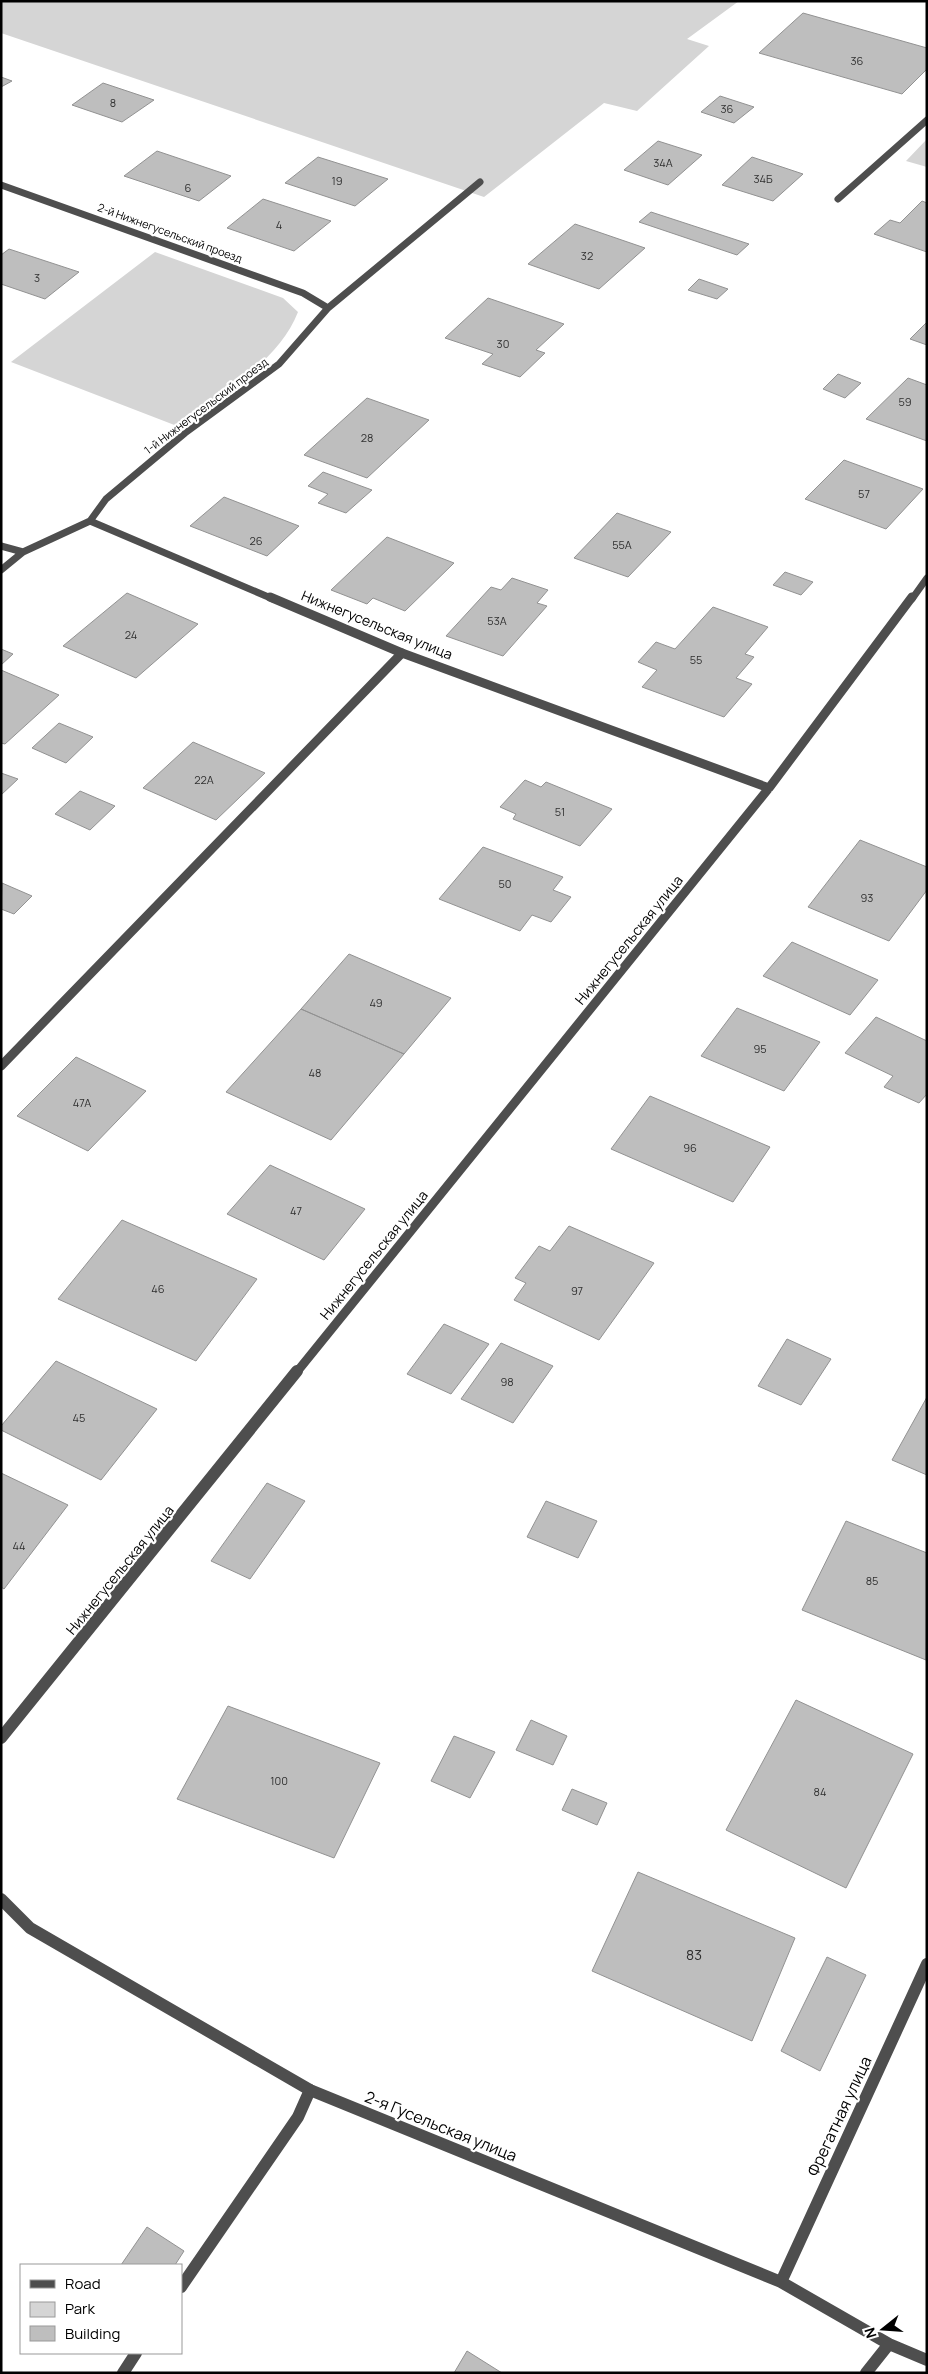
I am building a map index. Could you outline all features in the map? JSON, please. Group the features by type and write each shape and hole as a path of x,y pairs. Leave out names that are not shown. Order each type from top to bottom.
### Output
{"street":[{"path":"838,199 927,120"},
{"name":"1-й Нижнегусельский проезд","path":"1,570 23,552 90,521 106,499 185,434 279,364 328,308 480,182"},
{"name":"2-й Нижнегусельский проезд","path":"1,185 303,293 328,308"},
{"name":"Нижнегусельская улица","path":"90,521 402,652 769,788"},
{"path":"1,546 23,552"},
{"name":"Нижнегусельская улица","path":"1,1738 769,788 922,591 927,578"},
{"path":"1,1066 402,652"},
{"name":"2-я Гусельская улица","path":"1,1899 30,1928 310,2090 780,2282 889,2344 927,2360"},
{"name":"Фрегатная улица","path":"780,2282 927,1964"},
{"path":"182,2286 298,2117 310,2090"},
{"path":"866,2373 889,2344"},
{"path":"123,2373 135,2354"}],"green space":[{"path":"1,1 739,1 687,39 709,46 637,111 604,103 484,197 1,33"},
{"path":"927,139 927,167 906,161"},
{"path":"155,252 283,298 298,312 289,330 277,347 262,362 229,389 177,426 11,362"}],"building":[{"path":"803,13 927,48 927,69 902,94 759,53"},
{"path":"1,77 12,81 1,87"},
{"path":"103,83 154,100 122,122 72,105"},
{"path":"720,96 754,107 734,123 701,112"},
{"path":"658,141 702,155 668,185 624,170"},
{"path":"157,151 231,176 199,201 124,176"},
{"path":"318,157 388,179 355,206 285,183"},
{"path":"752,157 803,174 773,201 722,185"},
{"path":"263,199 331,221 294,251 227,228"},
{"path":"922,201 927,203 927,252 874,234 890,220 900,223"},
{"path":"651,212 749,244 737,255 639,222"},
{"path":"575,224 645,248 599,289 528,264"},
{"path":"9,249 79,272 45,299 1,284 1,255"},
{"path":"699,279 728,289 717,299 688,290"},
{"path":"488,298 564,324 536,350 545,353 520,377 482,364 493,354 445,338"},
{"path":"927,322 927,345 910,339"},
{"path":"838,374 861,383 845,398 823,389"},
{"path":"908,378 927,385 927,441 866,419"},
{"path":"367,398 429,420 367,478 304,455"},
{"path":"844,460 923,489 886,529 805,499"},
{"path":"323,472 372,490 346,513 318,503 328,494 308,486"},
{"path":"224,497 299,526 267,556 190,526"},
{"path":"617,513 671,532 628,577 574,558"},
{"path":"387,537 454,563 405,611 373,598 367,604 331,590"},
{"path":"785,572 813,582 801,595 773,585"},
{"path":"512,578 548,590 537,603 547,606 503,656 446,636 491,587 501,590"},
{"path":"127,593 198,624 136,678 63,646"},
{"path":"713,607 768,627 745,654 754,657 736,678 752,684 724,717 642,687 657,670 638,662 656,642 675,649"},
{"path":"1,649 13,654 1,665"},
{"path":"1,670 59,695 5,744 1,743"},
{"path":"59,723 93,737 66,763 32,748"},
{"path":"193,742 265,773 216,820 143,788"},
{"path":"1,773 18,779 1,795"},
{"path":"525,780 541,787 546,782 612,809 580,846 513,819 516,814 500,807"},
{"path":"80,791 115,806 90,830 55,814"},
{"path":"860,840 927,867 927,890 889,941 808,907"},
{"path":"483,847 563,877 553,890 571,897 551,922 532,915 520,931 439,899"},
{"path":"2,883 32,896 14,914 1,909"},
{"path":"792,942 878,980 850,1015 763,976"},
{"path":"349,954 451,998 404,1054 301,1009"},
{"path":"737,1008 820,1042 784,1091 701,1056"},
{"path":"301,1009 404,1054 331,1140 226,1092"},
{"path":"876,1017 927,1041 927,1094 919,1103 884,1087 893,1076 845,1053"},
{"path":"76,1057 146,1091 88,1151 17,1116"},
{"path":"650,1096 770,1147 733,1202 611,1149"},
{"path":"270,1165 365,1209 324,1260 227,1214"},
{"path":"122,1220 257,1279 196,1361 58,1299"},
{"path":"569,1226 654,1263 599,1340 514,1300 526,1283 515,1278 539,1246 550,1251"},
{"path":"444,1324 489,1344 451,1394 407,1374"},
{"path":"787,1339 831,1359 801,1405 758,1386"},
{"path":"501,1343 553,1366 513,1423 461,1399"},
{"path":"56,1361 157,1409 101,1480 1,1430 1,1426"},
{"path":"927,1397 927,1475 892,1460"},
{"path":"1,1473 68,1505 4,1589 1,1587"},
{"path":"267,1483 305,1501 250,1579 211,1561"},
{"path":"546,1501 597,1521 578,1558 527,1537"},
{"path":"846,1521 927,1553 926,1660 802,1610"},
{"path":"796,1700 913,1754 846,1888 726,1830"},
{"path":"228,1706 380,1763 334,1858 177,1799"},
{"path":"531,1720 567,1736 553,1765 516,1750"},
{"path":"454,1736 495,1752 470,1798 431,1781"},
{"path":"572,1789 607,1803 597,1825 562,1810"},
{"path":"638,1872 795,1938 752,2041 592,1971"},
{"path":"827,1957 866,1975 820,2071 781,2051"},
{"path":"147,2227 184,2251 176,2264 122,2264"},
{"path":"467,2351 502,2373 454,2373"}]}
